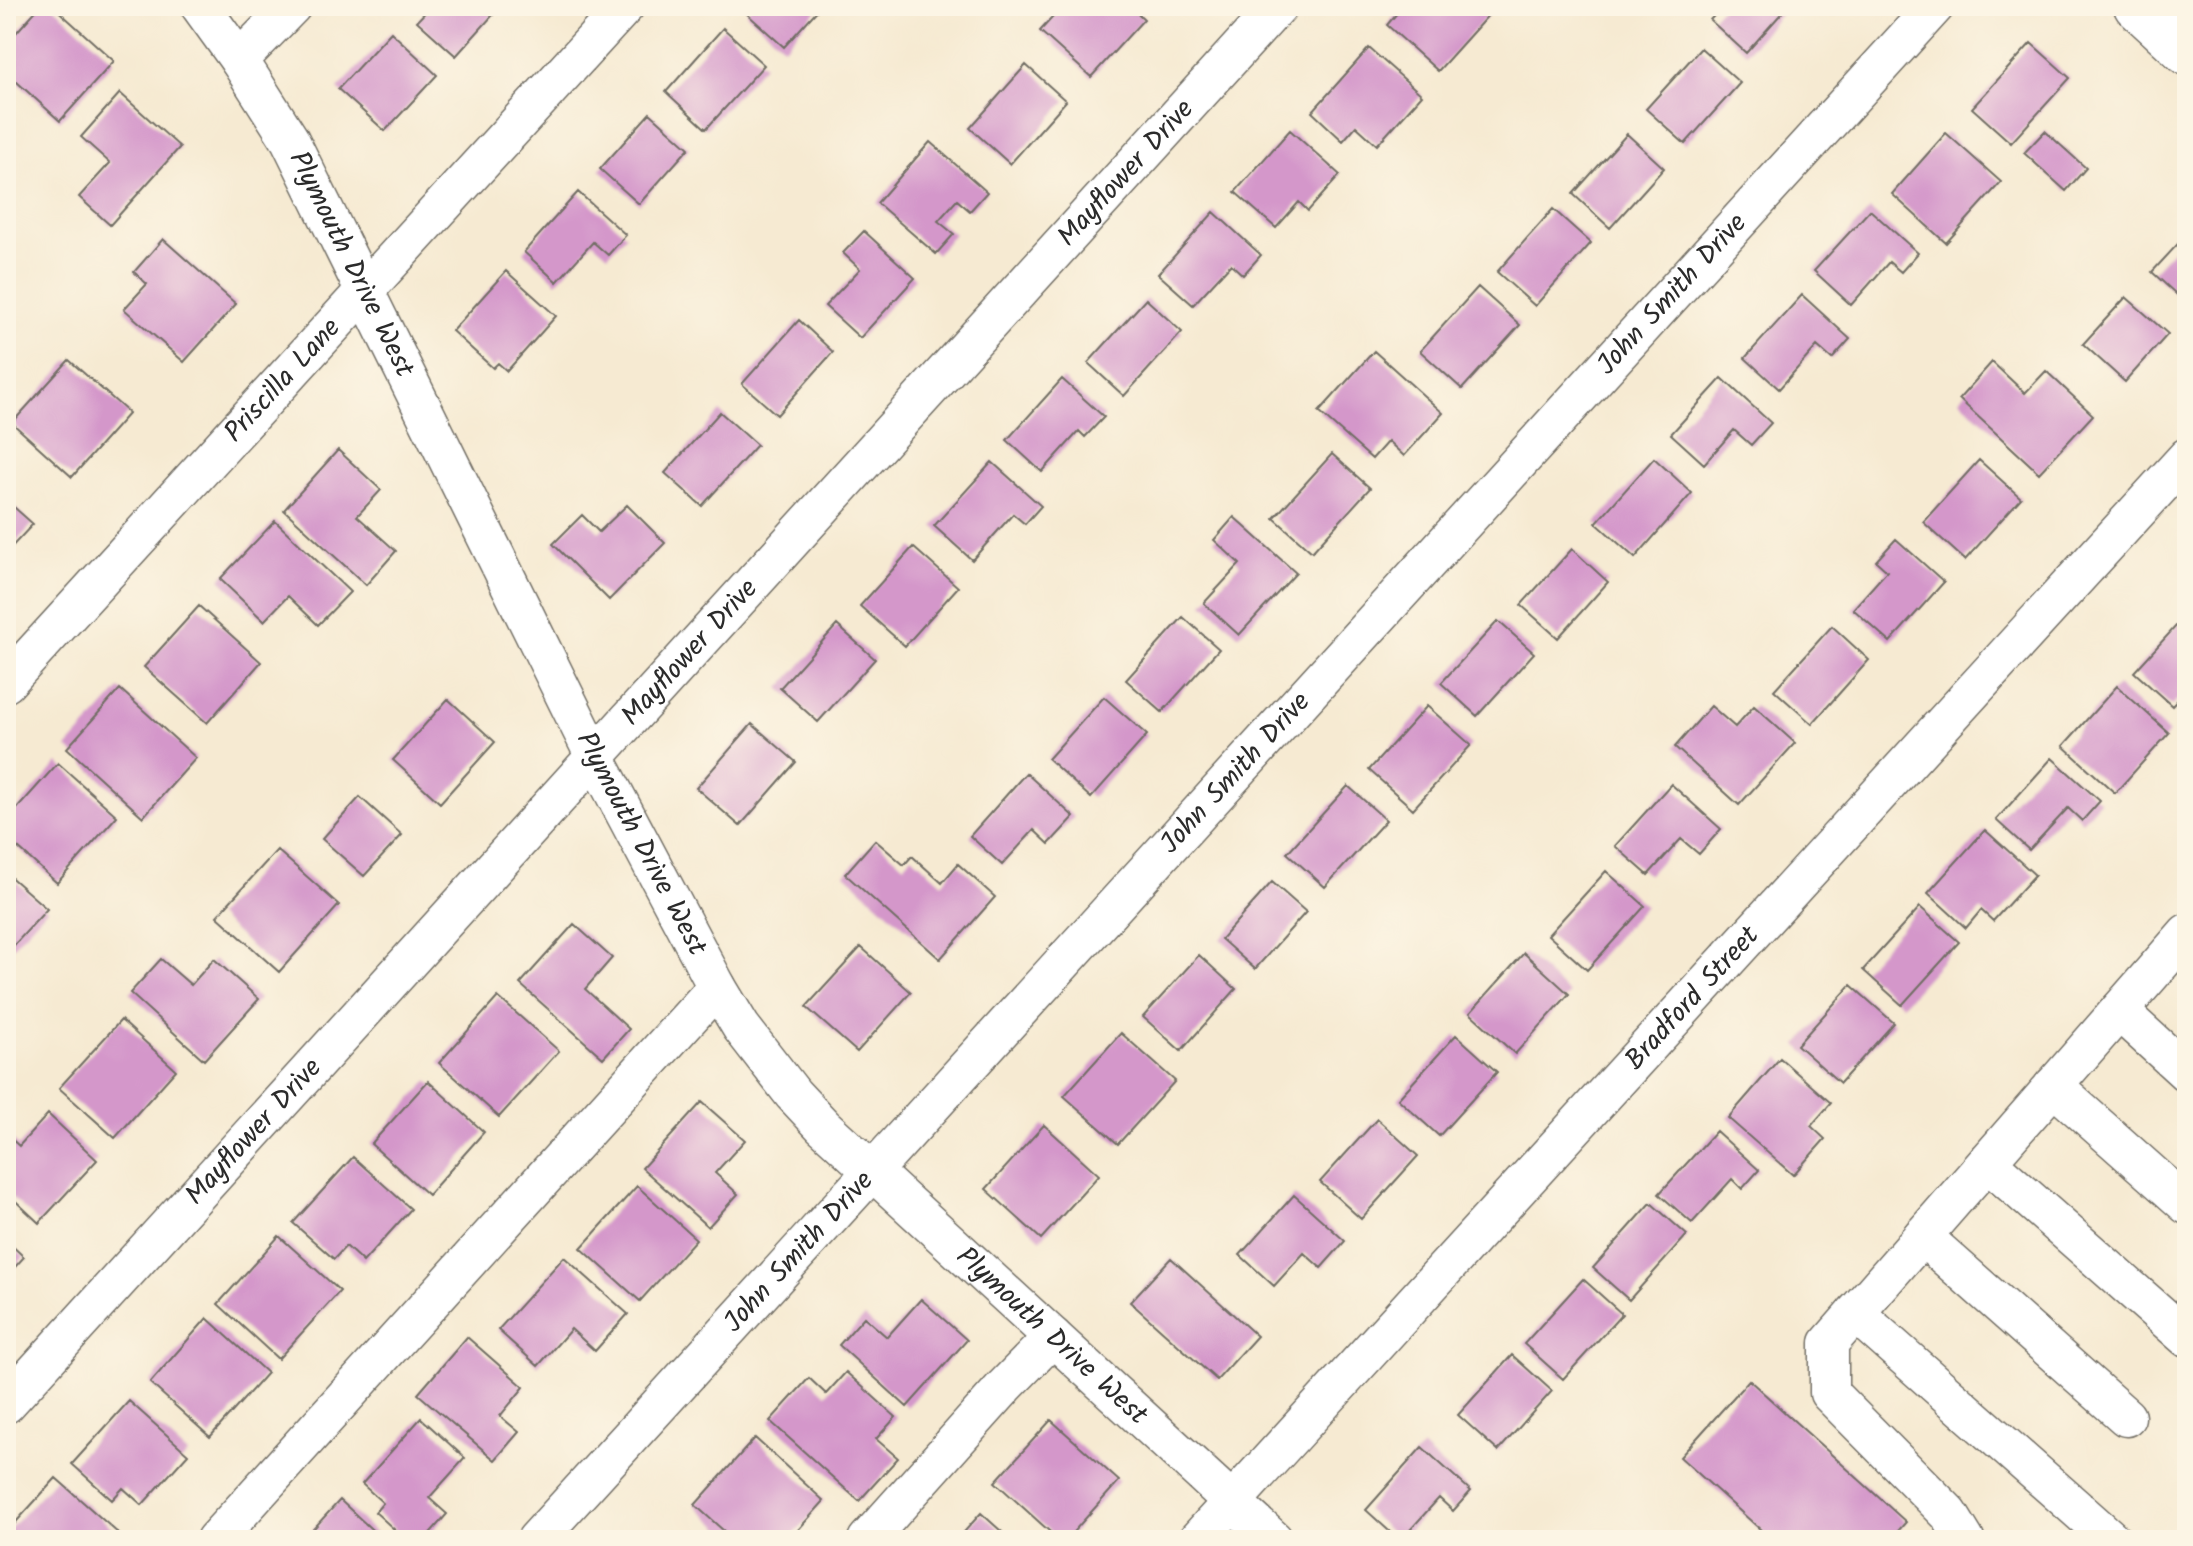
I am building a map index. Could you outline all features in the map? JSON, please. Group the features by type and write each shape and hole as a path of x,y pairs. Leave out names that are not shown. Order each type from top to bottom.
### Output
{"main road":[{"path":"2136,6 2187,53"}],"street":[{"name":"Plymouth Drive West","path":"200,6 290,140 595,757 741,1027 793,1094 872,1172 1274,1540"},
{"path":"239,60 292,6"},
{"name":"Priscilla Lane","path":"6,683 625,6"},
{"name":"Mayflower Drive","path":"6,1404 1278,6"},
{"name":"John Smith Drive","path":"536,1540 1935,6"},
{"name":"Bradford Street","path":"1197,1540 2187,457"},
{"path":"1965,1540 1949,1514 1829,1393 1829,1343 2187,933"},
{"path":"215,1540 717,987"},
{"path":"2119,1011 2187,1073"},
{"path":"2053,1086 2187,1205"},
{"path":"1987,1162 2187,1338"},
{"path":"1922,1236 2126,1417"},
{"path":"1855,1313 2112,1540"},
{"path":"867,1540 1053,1337"}],"building":[{"path":"6,6 22,6 6,23"},
{"path":"40,6 53,6 114,61 60,121 6,72 6,44"},
{"path":"431,6 501,6 456,56 417,21"},
{"path":"752,6 821,6 784,47 746,13"},
{"path":"1063,6 1130,6 1144,19 1091,77 1040,31"},
{"path":"1403,6 1484,6 1491,12 1438,71 1387,25"},
{"path":"1723,6 1788,6 1746,53 1710,20"},
{"path":"723,28 764,65 706,129 666,92"},
{"path":"391,32 437,75 385,131 338,89"},
{"path":"2031,43 2070,78 2011,143 1972,108"},
{"path":"1369,48 1422,95 1377,145 1356,126 1343,141 1312,112"},
{"path":"1701,48 1740,83 1685,144 1646,109"},
{"path":"1026,65 1066,101 1010,164 970,128"},
{"path":"120,93 180,147 110,225 79,197 110,163 81,137"},
{"path":"650,113 689,148 639,204 600,169"},
{"path":"1290,130 1340,175 1308,211 1299,202 1276,228 1235,192"},
{"path":"2045,131 2086,168 2066,191 2024,153"},
{"path":"1946,133 2001,182 1946,243 1892,194"},
{"path":"1627,134 1664,168 1610,228 1573,194"},
{"path":"930,142 987,192 970,211 957,200 938,221 954,234 936,254 877,203"},
{"path":"578,192 626,235 608,255 593,242 557,282 524,252"},
{"path":"1553,209 1591,243 1535,306 1497,272"},
{"path":"1870,210 1918,253 1901,272 1889,262 1851,305 1814,271"},
{"path":"1214,212 1261,255 1243,275 1231,264 1193,305 1158,274"},
{"path":"864,231 915,278 860,338 825,306 860,269 843,253"},
{"path":"2187,234 2187,304 2152,272"},
{"path":"163,239 236,304 184,362 124,309 147,284 134,272"},
{"path":"506,271 556,316 507,371 498,363 493,368 452,331"},
{"path":"1478,287 1520,325 1462,389 1420,351"},
{"path":"1802,295 1850,339 1832,359 1817,346 1779,389 1745,358"},
{"path":"2126,297 2168,334 2125,382 2083,344"},
{"path":"1146,299 1182,332 1124,396 1088,363"},
{"path":"799,320 833,352 777,415 742,384"},
{"path":"1374,351 1443,413 1404,456 1388,441 1372,459 1319,412"},
{"path":"69,360 129,413 72,477 12,423"},
{"path":"1992,362 2025,393 2046,371 2093,415 2039,473 1959,399"},
{"path":"1722,378 1771,423 1751,445 1734,430 1704,464 1671,434"},
{"path":"1062,379 1104,417 1085,437 1079,431 1042,472 1007,440"},
{"path":"720,412 757,445 702,506 665,473"},
{"path":"338,450 381,490 357,516 396,551 366,585 284,510"},
{"path":"1332,454 1370,488 1312,552 1274,518"},
{"path":"1654,458 1692,493 1635,558 1596,523"},
{"path":"1979,460 2021,498 1965,560 1923,522"},
{"path":"992,462 1041,506 1025,524 1013,514 972,560 934,526"},
{"path":"6,500 33,524 6,553"},
{"path":"627,505 665,543 609,600 553,544 582,515 599,532"},
{"path":"1234,517 1296,573 1239,635 1204,603 1240,564 1214,540"},
{"path":"275,521 350,592 318,625 288,596 264,621 220,579"},
{"path":"1896,539 1944,582 1890,642 1853,609 1887,571 1876,561"},
{"path":"913,547 958,587 905,646 860,606"},
{"path":"1572,549 1608,582 1558,638 1521,605"},
{"path":"199,606 261,662 207,723 144,667"},
{"path":"2187,614 2187,690 2172,706 2134,672"},
{"path":"1183,617 1219,649 1162,712 1126,680"},
{"path":"1498,621 1534,653 1477,716 1441,683"},
{"path":"837,625 875,659 818,722 780,688"},
{"path":"1832,626 1869,660 1812,724 1774,690"},
{"path":"2117,686 2169,733 2115,793 2063,746"},
{"path":"120,689 196,758 143,817 67,748"},
{"path":"1104,697 1147,735 1091,798 1048,759"},
{"path":"448,699 495,742 440,803 393,760"},
{"path":"1427,706 1471,745 1413,809 1369,770"},
{"path":"1711,706 1735,727 1754,706 1795,743 1739,805 1675,747"},
{"path":"752,724 796,762 740,826 696,788"},
{"path":"2052,758 2100,801 2082,821 2068,808 2029,850 1996,820"},
{"path":"58,763 117,816 57,883 6,837 6,821"},
{"path":"1026,773 1074,817 1049,844 1034,830 1002,865 970,836"},
{"path":"1671,784 1721,829 1699,854 1681,839 1648,875 1615,846"},
{"path":"1348,786 1386,820 1325,887 1287,853"},
{"path":"360,797 402,835 364,876 322,839"},
{"path":"1985,830 2035,875 1993,921 1981,910 1966,928 1928,893"},
{"path":"875,840 904,865 912,856 942,883 958,864 995,897 940,959 845,874"},
{"path":"277,850 339,905 279,972 217,916"},
{"path":"1606,871 1645,906 1587,970 1548,935"},
{"path":"6,873 47,909 6,954"},
{"path":"1272,882 1306,912 1255,969 1221,939"},
{"path":"1920,907 1959,942 1902,1005 1863,970"},
{"path":"574,924 612,958 585,989 629,1029 603,1058 520,984"},
{"path":"861,947 911,992 857,1052 806,1007"},
{"path":"1524,953 1569,994 1515,1054 1470,1013"},
{"path":"1199,955 1236,989 1181,1051 1143,1017"},
{"path":"161,959 191,985 214,959 259,999 204,1060 130,993"},
{"path":"1851,985 1894,1023 1840,1083 1797,1045"},
{"path":"498,997 559,1051 499,1117 439,1063"},
{"path":"121,1020 176,1070 115,1138 59,1088"},
{"path":"1121,1033 1175,1081 1118,1144 1064,1096"},
{"path":"1456,1035 1497,1072 1439,1136 1398,1099"},
{"path":"1780,1058 1831,1103 1811,1126 1825,1139 1793,1175 1728,1118"},
{"path":"428,1081 484,1132 428,1195 371,1144"},
{"path":"702,1102 745,1140 715,1173 738,1194 708,1227 642,1168"},
{"path":"48,1114 97,1160 39,1223 6,1192 6,1134 19,1146"},
{"path":"1377,1119 1418,1156 1361,1219 1320,1182"},
{"path":"1044,1125 1099,1175 1041,1239 986,1189"},
{"path":"1716,1131 1759,1170 1742,1189 1732,1179 1692,1223 1659,1194"},
{"path":"353,1157 411,1209 363,1262 346,1246 334,1259 293,1223"},
{"path":"637,1186 696,1239 640,1301 581,1248"},
{"path":"1294,1195 1345,1241 1321,1268 1304,1253 1274,1286 1240,1255"},
{"path":"1651,1203 1687,1235 1629,1300 1593,1268"},
{"path":"279,1236 340,1291 278,1359 218,1304"},
{"path":"6,1240 24,1257 6,1277"},
{"path":"564,1257 628,1314 595,1351 571,1329 538,1366 498,1330"},
{"path":"1171,1258 1257,1336 1217,1380 1130,1302"},
{"path":"1583,1279 1622,1314 1563,1379 1524,1344"},
{"path":"921,1299 967,1340 907,1407 839,1345 864,1317 887,1337"},
{"path":"207,1318 267,1373 210,1437 150,1383"},
{"path":"467,1337 524,1387 500,1416 519,1432 495,1460 418,1394"},
{"path":"1512,1355 1552,1391 1498,1451 1458,1415"},
{"path":"846,1372 896,1417 876,1439 898,1458 859,1501 770,1421 809,1378 826,1394"},
{"path":"1749,1380 1906,1522 1890,1540 1772,1540 1680,1457"},
{"path":"129,1401 188,1454 142,1505 123,1488 112,1500 72,1464"},
{"path":"421,1418 465,1458 429,1498 447,1514 424,1540 406,1540 375,1512 383,1503 362,1484"},
{"path":"1051,1420 1119,1481 1066,1540 1059,1540 995,1482"},
{"path":"755,1438 824,1501 789,1540 734,1540 695,1505"},
{"path":"1422,1447 1471,1491 1453,1511 1439,1498 1399,1540 1366,1510"},
{"path":"56,1478 119,1534 113,1540 6,1540 6,1533"},
{"path":"340,1500 383,1540 303,1540"},
{"path":"981,1513 1011,1540 957,1540"}]}
